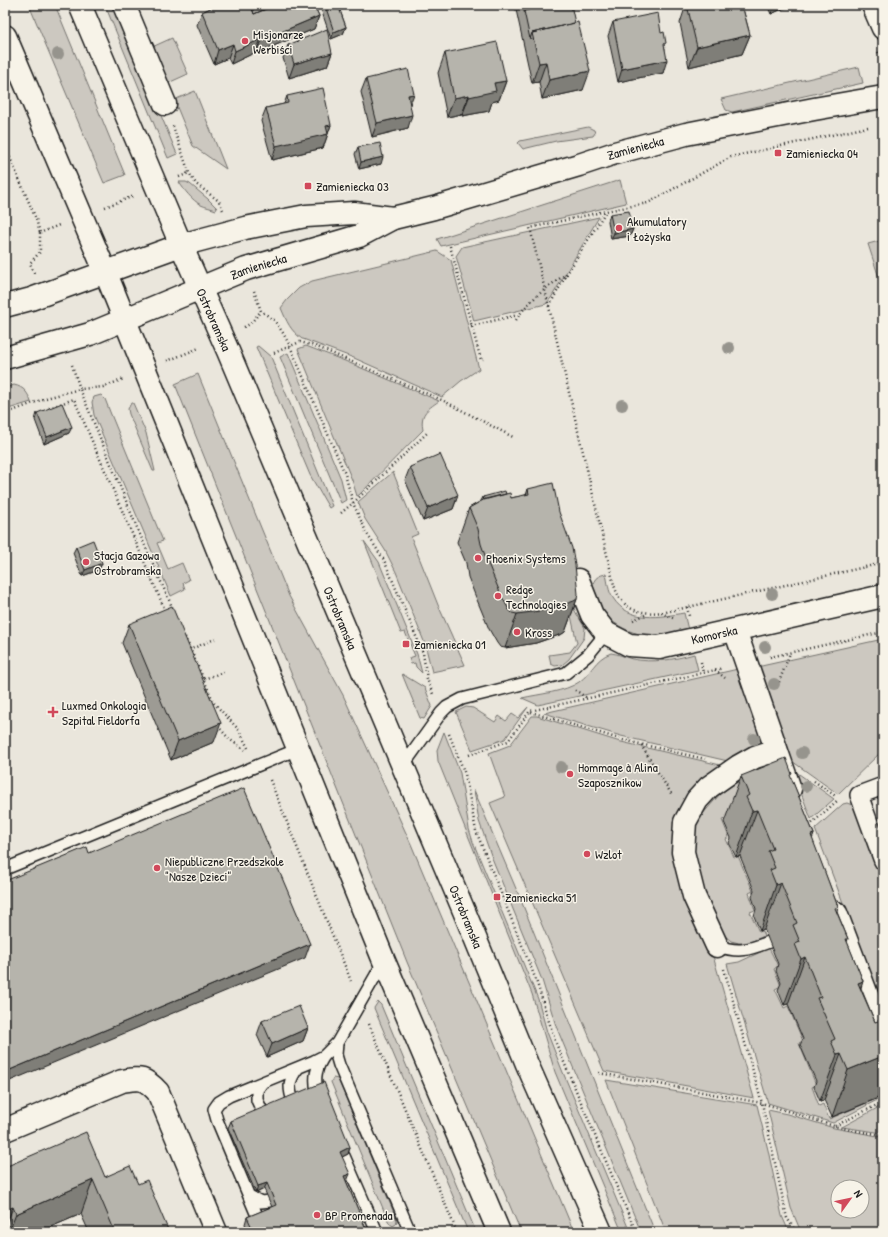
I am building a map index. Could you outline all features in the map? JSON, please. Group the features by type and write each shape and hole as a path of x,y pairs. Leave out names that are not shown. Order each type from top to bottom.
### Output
{"street":[{"name":"Ostrobramska","path":"80,5 181,245 228,351 527,1064 601,1232"},
{"path":"124,5 165,104"},
{"path":"873,5 883,28"},
{"path":"5,36 105,271 384,961 499,1232"},
{"name":"Zamieniecka","path":"5,358 90,334 246,269 359,236 393,218 434,208 615,153 686,134 883,97"},
{"name":"Zamieniecka","path":"5,306 31,299 105,271 181,245 245,228 306,216 354,213 393,218"},
{"name":"Komorska","path":"578,580 592,615 606,633 629,645 659,647 883,596"},
{"path":"735,630 776,750 806,829"},
{"path":"717,946 694,896 683,852 685,822 697,800 709,787 739,766 755,757 776,750"},
{"path":"883,786 859,795 883,861"},
{"path":"831,895 883,1037"},
{"path":"5,1130 122,1081 135,1079 148,1081 158,1092 216,1232"}],"lane":[{"path":"403,766 441,713 448,707 462,699 566,673 588,655 606,633"},
{"path":"5,869 298,749"},
{"path":"717,946 730,950 750,949 769,942"},
{"path":"317,1091 315,1081 320,1063 324,1056 337,1043 384,961"},
{"path":"337,1043 336,1055 339,1065 410,1232"},
{"path":"258,1218 217,1120 214,1109 219,1102 324,1056"},
{"path":"293,1101 290,1093 290,1084 292,1076 298,1068"},
{"path":"262,1083 256,1090 257,1100 263,1113"},
{"path":"344,1156 347,1173 377,1232"},
{"path":"249,1196 261,1202 270,1201"}],"path":[{"path":"165,104 189,173"},
{"path":"868,127 731,157 648,203 530,228 614,585 620,600 626,606 641,613 649,614 666,612 883,563"},
{"path":"5,146 36,219 40,233"},
{"path":"549,307 568,272 606,211"},
{"path":"450,246 480,360 483,359"},
{"path":"516,320 523,308 568,272"},
{"path":"261,311 274,320 290,346 344,474 352,504 387,567 423,653 427,679 465,774 476,831 536,980 555,1041 636,1232"},
{"path":"471,326 519,315"},
{"path":"274,353 300,342 314,346 444,401 513,437"},
{"path":"5,414 46,398 80,389 132,516 174,612"},
{"path":"49,408 74,399 166,613"},
{"path":"341,513 428,432"},
{"path":"182,631 214,703 239,730 251,754 229,739 216,723"},
{"path":"469,755 508,741 530,711 883,632"},
{"path":"183,653 215,639"},
{"path":"695,640 703,673"},
{"path":"200,681 226,671"},
{"path":"530,711 623,740 739,766"},
{"path":"641,744 670,790 685,822"},
{"path":"257,765 270,779 341,956"},
{"path":"806,829 840,799"},
{"path":"717,946 762,1103 787,1218 796,1232"},
{"path":"390,1070 457,1232"},
{"path":"599,1073 762,1103 834,1126 883,1135"},
{"path":"834,1126 883,1102"}],"shaded area":[{"path":"29,5 55,5 125,175 104,183"},
{"path":"105,5 115,5 177,154 168,158"},
{"path":"172,38 188,74 166,84 150,48"},
{"path":"859,67 863,83 732,112 726,110 721,99"},
{"path":"195,91 226,169 193,146 174,100"},
{"path":"588,127 594,130 595,133 593,136 556,141 523,149 518,143 520,141"},
{"path":"620,180 626,203 441,246 437,239"},
{"path":"179,182 186,182 190,184 217,208 216,210 203,206 194,200 188,195"},
{"path":"599,217 546,304 474,321 456,256 462,247"},
{"path":"883,240 883,290 868,244"},
{"path":"437,251 451,260 479,369 461,381 442,397 354,358 302,339 289,325 281,308 299,288 312,281"},
{"path":"258,346 271,357 332,506 329,508 310,475 256,347"},
{"path":"306,346 439,401 427,410 423,416 423,430 357,496 352,480 298,349"},
{"path":"288,353 341,479 346,500 341,503 280,357"},
{"path":"198,374 289,596 343,695 411,844 574,1232 521,1232 407,962 175,384"},
{"path":"14,385 25,391 31,402 5,410 5,388"},
{"path":"101,395 105,399 163,541 157,543 168,569 182,563 189,580 183,583 185,589 171,596 94,415 92,402 94,397"},
{"path":"131,403 133,403 146,433 155,471 153,471 129,414 128,409"},
{"path":"393,472 418,534 411,537 438,605 465,665 432,672 425,644 396,572 385,550 365,519 358,502"},
{"path":"364,541 379,562 417,654 422,673 416,667 415,663 411,664 409,658 415,656 405,632 401,633"},
{"path":"606,574 611,595 620,606 627,611 636,615 655,617 684,613 688,630 663,636 648,636 629,631 619,626 611,620 602,609 594,595 594,581 598,577"},
{"path":"562,575 575,611 585,628 584,638 569,659 562,665 555,666 551,664 549,655 570,652 577,643"},
{"path":"883,639 883,750 838,794 789,759 757,667"},
{"path":"611,653 632,659 648,661 678,658 694,654 698,670 538,705 522,698 567,688 579,682 587,675 597,662"},
{"path":"738,669 759,731 761,742 756,750 732,762 621,736 544,713"},
{"path":"402,674 425,688 432,706 424,719 420,718"},
{"path":"466,707 473,708 495,722 499,716 506,721 512,714 518,718 528,707 505,739 472,750 456,712"},
{"path":"532,716 537,716 617,741 729,767 683,815 709,942 754,1098 604,1071 490,803 505,797 489,753 510,745"},
{"path":"444,732 460,773 469,829 473,842 538,999 547,1032 562,1070 630,1232 622,1232 555,1072 532,994 438,761 437,750"},
{"path":"792,769 834,799 811,819"},
{"path":"755,770 771,800 722,820 729,837 726,839 734,857 738,856 753,891 749,893 755,910 750,912 759,932 762,931 764,936 748,943 739,943 731,941 724,935 712,919 690,854 695,828 701,816 720,794"},
{"path":"474,790 520,898 655,1232 641,1232 556,1026 542,980 492,858 479,821"},
{"path":"847,803 852,805 856,810 883,882 883,997 878,995 815,829 843,804"},
{"path":"769,948 778,966 774,969 781,986 775,989 784,1008 788,1006 803,1041 799,1043 816,1085 812,1087 819,1106 823,1104 829,1119 881,1097 868,1065 883,1062 883,1097 833,1123 768,1103 727,964 739,962"},
{"path":"378,1002 381,1005 476,1232 468,1232 374,1008"},
{"path":"333,1078 338,1079 397,1220 396,1224 393,1226 389,1223 331,1082"},
{"path":"606,1080 757,1105 782,1216 789,1232 666,1232"},
{"path":"883,1105 883,1133 842,1127"},
{"path":"768,1110 834,1128 883,1137 883,1232 801,1232 791,1208"}],"building":[{"name":"Misjonarze Werbiści","path":"217,5 251,5 254,14 270,7 270,5 314,5 319,16 235,51 233,44 218,50 202,12"},
{"path":"251,5 267,5 266,9 254,14"},
{"path":"325,5 338,5 346,27 334,32"},
{"path":"547,5 571,5 575,23 532,33 530,39 524,11"},
{"path":"687,5 742,5 750,35 697,47"},
{"path":"658,13 661,33 664,32 666,43 664,44 667,60 622,69 613,22"},
{"path":"578,22 590,71 549,80 546,62 539,63 532,33"},
{"path":"327,29 332,53 294,64 288,45"},
{"path":"497,42 506,81 494,83 496,91 469,97 469,95 454,98 445,53"},
{"path":"408,69 414,94 408,95 412,115 377,123 366,79"},
{"path":"323,88 331,125 326,126 328,134 276,146 266,108 288,103 287,96"},
{"path":"380,143 383,157 361,162 358,147"},
{"path":"629,211 633,229 614,233 610,214"},
{"path":"62,403 72,427 47,437 37,413"},
{"path":"440,454 458,495 428,508 410,467"},
{"path":"553,483 559,512 572,548 578,594 577,599 548,610 517,614 512,613 501,595 487,561 478,529 469,508 485,499 510,493 511,498 529,494 528,489"},
{"path":"505,491 506,494 484,500 483,497"},
{"path":"93,540 102,563 85,570 76,547"},
{"path":"172,606 221,723 178,741 129,624"},
{"path":"786,758 792,774 790,775 814,834 811,835 838,907 835,908 863,981 858,983 875,1022 881,1020 883,1024 883,1056 848,1070 841,1054 837,1055 831,1041 835,1039 817,998 821,997 805,957 801,959 795,944 800,942 793,925 797,923 781,883 776,885 770,870 775,868 768,851 773,849 757,810 752,811 746,797 749,795 741,776"},
{"path":"244,788 310,944 5,1072 5,881 87,847 89,853"},
{"path":"299,1006 308,1028 272,1044 262,1021"},
{"path":"324,1082 350,1147 340,1152 350,1174 344,1176 366,1229 359,1232 254,1232 247,1217 276,1205 267,1183 258,1186 231,1121"},
{"path":"86,1132 105,1177 130,1166 138,1184 147,1180 169,1232 115,1232 93,1180 16,1214 13,1207 5,1210 5,1167"}],"place":[{"name":"Misjonarze Werbiści","path":"245,41"},
{"name":"Zamieniecka 04","path":"778,153"},
{"name":"Zamieniecka 03","path":"308,186"},
{"name":"Akumulatory i Łożyska","path":"619,228"},
{"name":"Phoenix Systems","path":"478,558"},
{"name":"Stacja Gazowa Ostrobramska","path":"86,562"},
{"name":"Redge Technologies","path":"498,596"},
{"name":"Kross","path":"517,632"},
{"name":"Zamieniecka 01","path":"406,644"},
{"name":"Luxmed Onkologia Szpital Fieldorfa","path":"53,712"},
{"name":"Hommage à Alina Szaposznikow","path":"570,774"},
{"name":"Wzlot","path":"587,854"},
{"name":"Niepubliczne Przedszkole \"Nasze Dzieci\"","path":"157,868"},
{"name":"Zamieniecka 51","path":"497,897"},
{"name":"BP Promenada","path":"317,1215"}]}
